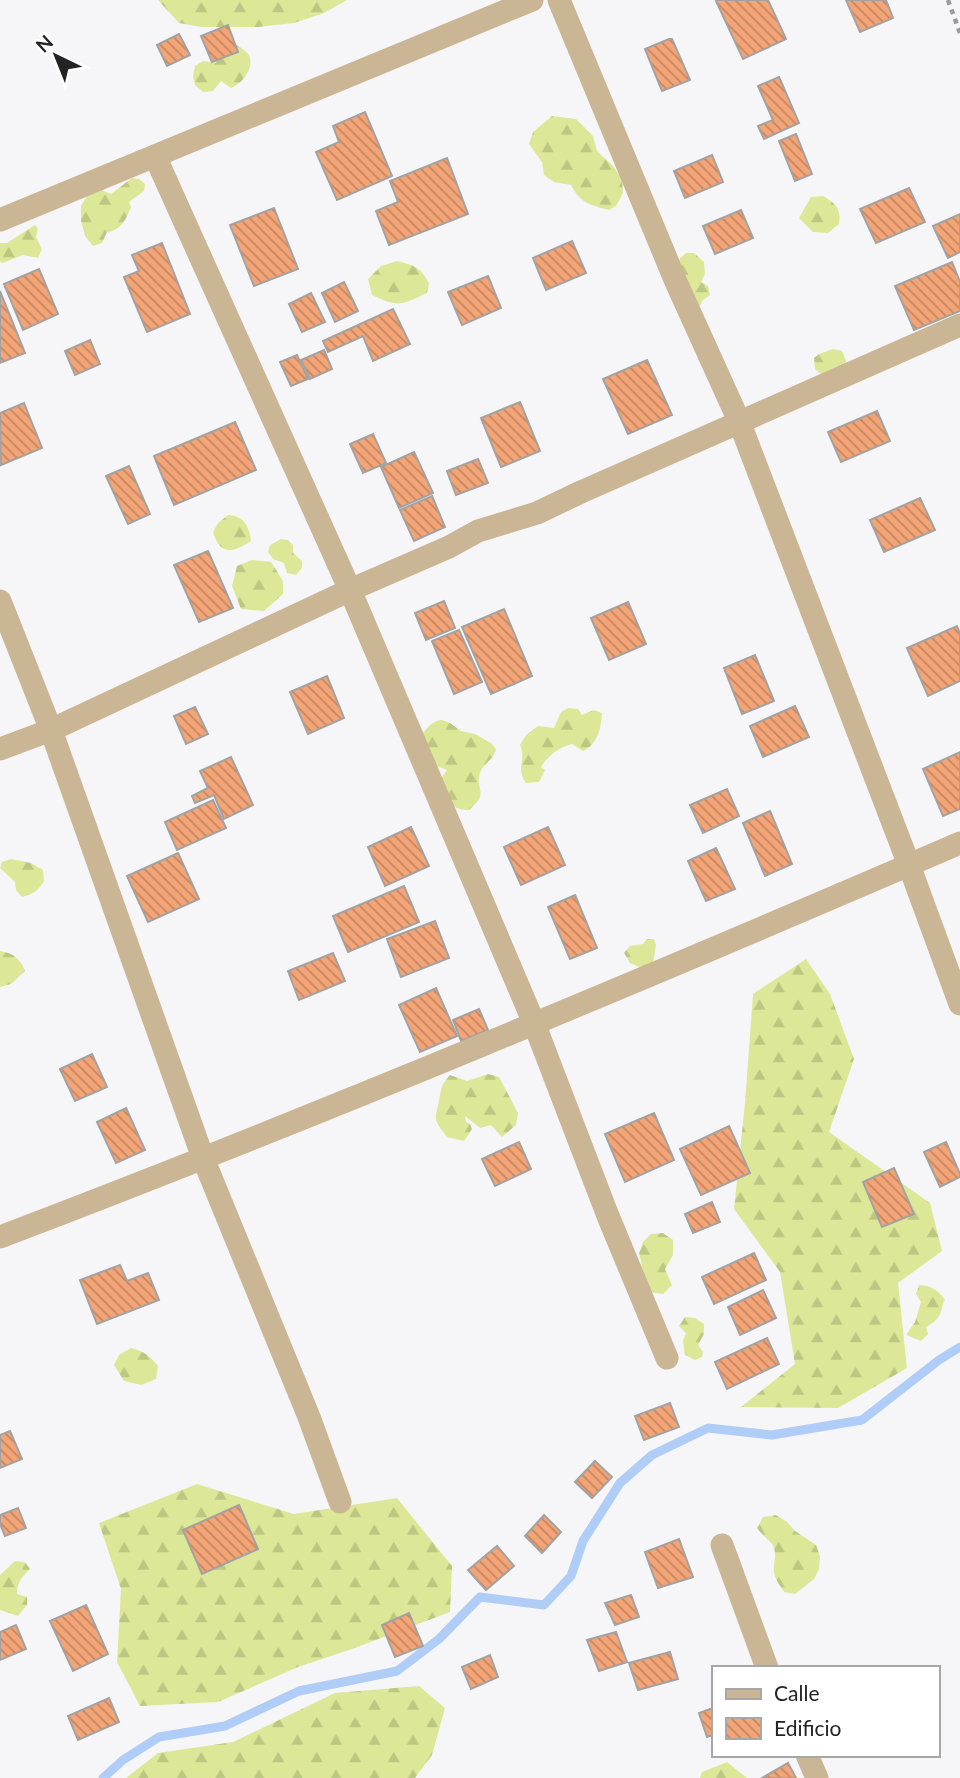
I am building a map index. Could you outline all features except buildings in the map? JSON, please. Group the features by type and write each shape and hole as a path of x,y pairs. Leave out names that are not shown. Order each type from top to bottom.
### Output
{"street":[{"path":"0,220 532,0"},
{"path":"559,0 676,282 739,421 960,1004"},
{"path":"155,156 350,590 534,1023 608,1216 667,1358"},
{"path":"0,749 51,730 350,590 449,547 478,531 537,513 960,325"},
{"path":"0,601 51,730 203,1158 309,1417 340,1502"},
{"path":"0,1237 203,1158 534,1023 960,843"},
{"path":"722,1545 766,1666"},
{"path":"808,1757 817,1778"}],"path":[{"path":"948,0 960,33"}],"green space":[{"path":"158,0 347,0 324,13 294,23 258,27 201,27 179,23"},
{"path":"235,44 249,55 250,65 246,75 231,88 221,81 213,91 203,92 195,85 195,66 203,61 216,63 222,50"},
{"path":"552,116 576,119 593,136 597,151 622,179 623,193 616,206 609,210 591,205 578,196 571,185 554,182 544,175 542,162 529,144 533,132"},
{"path":"132,178 145,184 144,191 129,202 131,207 119,227 107,232 102,243 93,246 85,236 81,206 87,196 101,190 111,194"},
{"path":"823,196 837,207 839,224 828,233 813,232 799,218 811,197"},
{"path":"35,225 38,229 36,237 42,249 38,258 23,255 0,262 0,243 7,243"},
{"path":"686,253 694,253 704,262 705,274 701,282 708,286 710,295 703,300 697,311 677,267 680,258"},
{"path":"397,261 412,265 423,273 429,283 427,293 400,303 388,302 372,295 368,279 381,266"},
{"path":"833,349 842,351 846,361 844,372 826,378 815,369 814,358"},
{"path":"228,515 238,517 245,523 251,541 233,550 223,549 213,532 218,523"},
{"path":"281,539 288,540 293,545 293,553 302,561 302,568 296,575 287,573 284,563 273,559 268,552 270,545"},
{"path":"252,560 271,562 283,581 283,594 264,611 241,609 232,586 237,566"},
{"path":"568,708 578,709 582,715 594,710 602,713 600,730 595,740 583,751 572,744 559,749 541,767 545,770 539,782 526,783 521,773 520,745 526,735 538,726 554,728 561,712"},
{"path":"442,720 461,731 475,734 496,749 481,770 481,795 469,810 457,808 449,801 440,780 447,770 434,765 422,734 433,723"},
{"path":"11,859 31,863 43,870 44,881 35,892 22,897 16,890 15,882 0,868 2,862"},
{"path":"647,939 654,939 656,945 653,963 646,970 630,963 624,953 630,946 643,944"},
{"path":"0,951 16,957 25,971 11,984 0,987"},
{"path":"806,959 830,994 854,1059 829,1132 930,1203 942,1251 898,1283 907,1368 838,1408 741,1407 795,1364 780,1272 734,1209 753,994"},
{"path":"488,1074 499,1077 518,1113 516,1125 502,1137 491,1125 480,1128 465,1116 472,1129 464,1141 447,1137 436,1117 444,1082 450,1075 467,1081"},
{"path":"663,1233 673,1240 673,1255 665,1269 672,1285 663,1294 642,1291 637,1278 642,1265 639,1253 643,1242 651,1234"},
{"path":"919,1285 934,1289 945,1300 939,1316 926,1327 928,1334 921,1341 906,1335 915,1322 921,1302 916,1294"},
{"path":"685,1317 695,1318 704,1324 704,1334 698,1345 703,1352 702,1357 695,1360 685,1355 683,1341 686,1333 679,1326"},
{"path":"131,1348 146,1354 158,1366 156,1379 141,1385 124,1381 114,1365 119,1355"},
{"path":"197,1484 294,1514 397,1498 452,1566 450,1612 298,1667 218,1702 140,1706 117,1662 121,1589 99,1523"},
{"path":"776,1515 816,1545 820,1556 819,1569 814,1579 795,1594 784,1592 775,1578 774,1547 757,1528 763,1517"},
{"path":"15,1561 25,1562 30,1569 18,1586 17,1594 27,1597 27,1605 18,1616 0,1610 0,1575"},
{"path":"419,1686 445,1708 432,1755 415,1778 126,1778 158,1753 233,1742 335,1693"},
{"path":"727,1762 747,1778 700,1778 702,1772"}],"waterway":[{"path":"103,1778 123,1760 159,1737 225,1726 299,1691 397,1671 439,1639 480,1597 544,1605 571,1576 583,1541 620,1483 652,1455 708,1428 772,1435 862,1420 939,1360 960,1347"}]}
